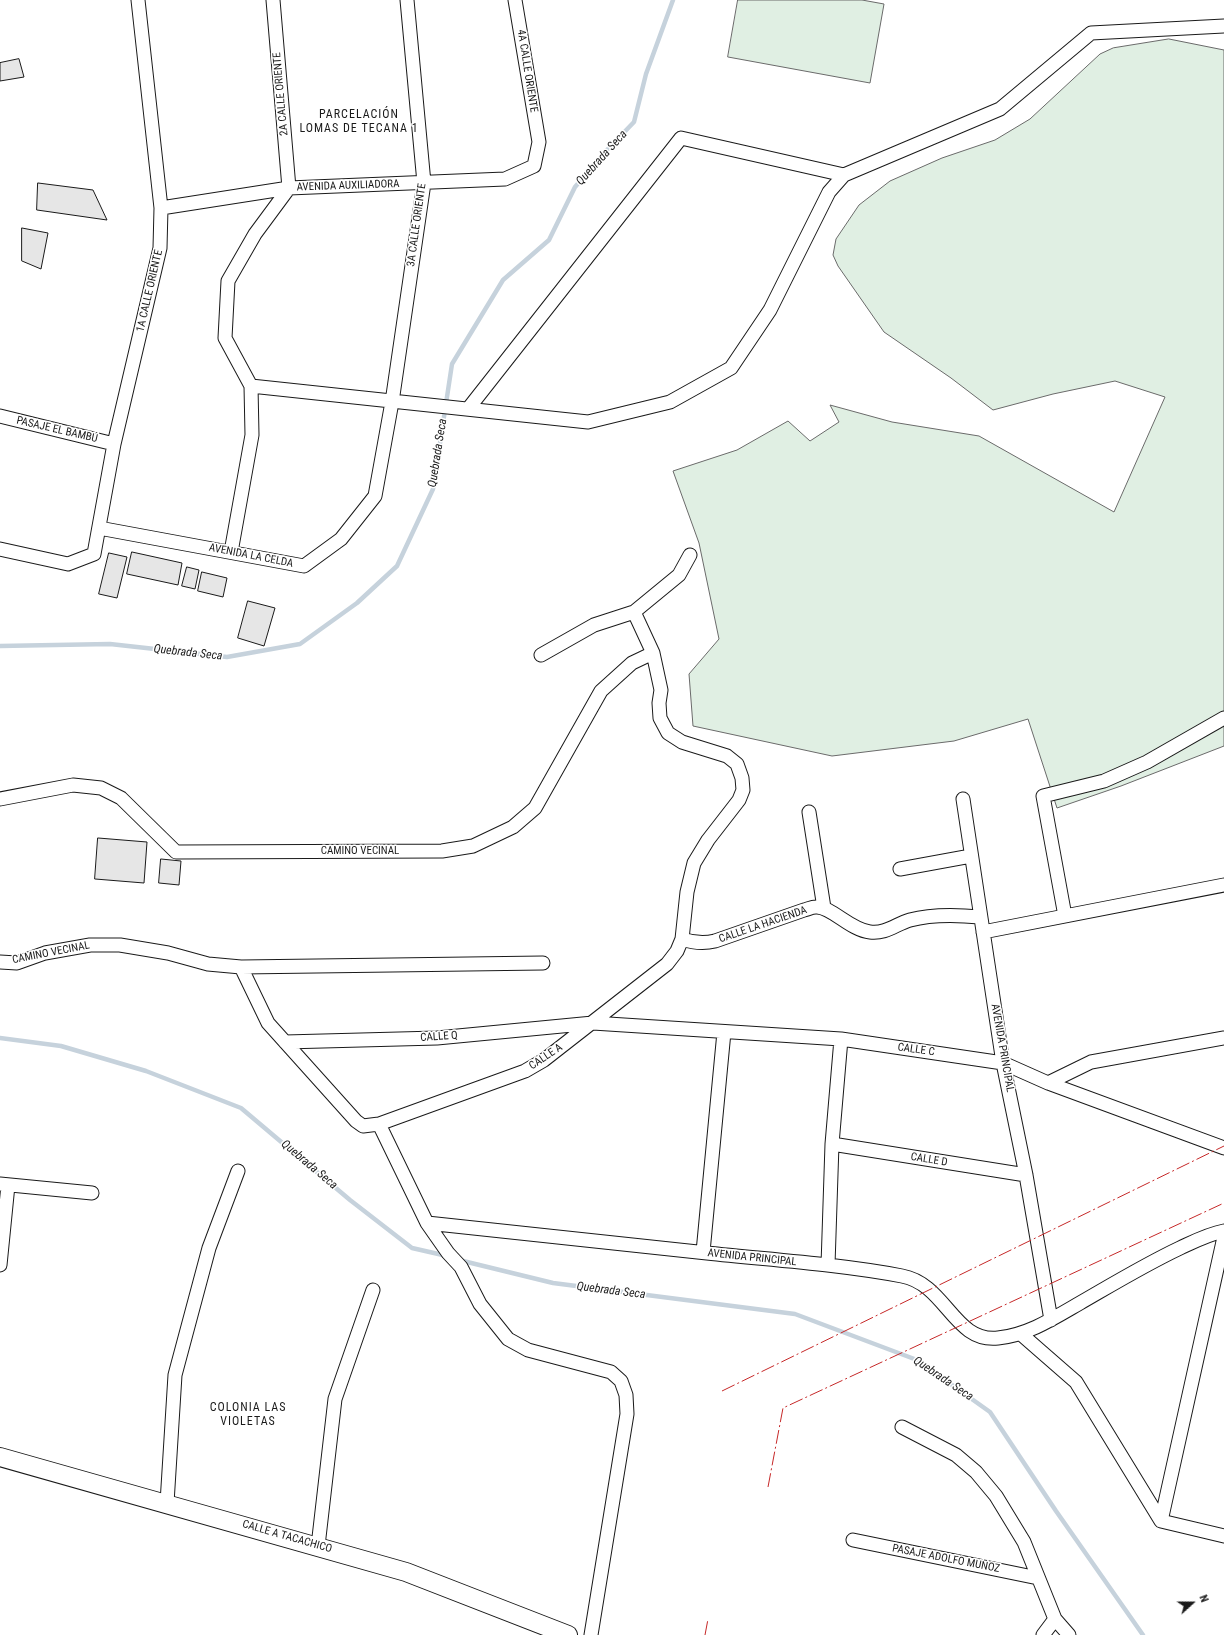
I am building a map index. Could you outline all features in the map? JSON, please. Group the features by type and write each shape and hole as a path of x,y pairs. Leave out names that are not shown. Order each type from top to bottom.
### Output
{"main road":[{"name":"CALLE A TACACHICO","path":"0,1457 406,1572 568,1635"}],"street":[{"name":"1A CALLE ORIENTE","path":"0,549 68,564 94,554 114,444 160,248 161,208 138,0"},
{"name":"2A CALLE ORIENTE","path":"273,0 289,188"},
{"name":"3A CALLE ORIENTE","path":"392,402 424,183 407,0"},
{"name":"4A CALLE ORIENTE","path":"515,0 539,142"},
{"path":"251,386 588,422 670,402 731,368 770,310 829,192 844,175 1000,109 1091,34 1224,26"},
{"path":"468,409 681,138 844,175"},
{"name":"AVENIDA AUXILIADORA","path":"161,208 289,188 505,179 534,166 539,142"},
{"path":"231,552 252,436 251,386 225,338 228,281 254,234 289,188"},
{"name":"AVENIDA LA CELDA","path":"99,528 304,566 342,539 375,496 392,402"},
{"name":"PASAJE EL BAMBÚ","path":"0,416 114,444"},
{"path":"541,655 594,625 634,612 679,575 690,555"},
{"path":"634,612 653,653 661,690 659,703 660,718 668,733 682,742 727,756 737,764 742,778 743,790 739,800 708,840 694,863 688,892 682,939"},
{"name":"CAMINO VECINAL","path":"0,799 73,785 101,788 121,798 176,852 442,851 473,846 514,827 534,808 601,691 632,663 653,653"},
{"path":"1065,916 1043,796 1104,781 1147,762 1224,718"},
{"name":"AVENIDA PRINCIPAL","path":"963,799 1003,1063 1026,1175 1051,1320"},
{"path":"809,812 824,908 859,930 881,932 892,929 910,920 955,915 980,917"},
{"path":"900,869 971,856"},
{"path":"983,932 1224,885"},
{"name":"CALLE LA HACIENDA","path":"682,939 693,943 710,942 779,920 804,910 816,907 824,908"},
{"name":"CALLE A","path":"379,1124 525,1071 544,1060 667,964 677,951 682,939"},
{"name":"CAMINO VECINAL","path":"0,962 17,963 45,953 90,945 120,945 168,953 208,964 241,967 543,963"},
{"path":"241,967 268,1023 356,1121 363,1126 379,1124 427,1223 448,1253 461,1267 480,1304 508,1339 528,1350 611,1372 621,1381 626,1395 627,1414 591,1635"},
{"name":"CALLE C","path":"593,1023 841,1039 1003,1063 1048,1083 1224,1148"},
{"name":"CALLE Q","path":"285,1042 437,1038 593,1023"},
{"path":"703,1252 724,1032"},
{"path":"1048,1083 1091,1062 1224,1038"},
{"path":"828,1265 832,1144 841,1039"},
{"name":"CALLE D","path":"832,1144 1026,1175"},
{"path":"167,1504 175,1375 209,1248 238,1171"},
{"path":"0,1265 4,1184 92,1193"},
{"name":"AVENIDA PRINCIPAL","path":"427,1223 828,1265 904,1276 920,1281 936,1294 963,1327 980,1337 996,1338 1021,1334 1051,1320 1164,1255 1211,1233 1224,1232"},
{"path":"1161,1521 1224,1237"},
{"path":"318,1546 335,1399 373,1290"},
{"path":"1021,1334 1076,1382 1161,1521 1224,1536"},
{"path":"902,1427 956,1455 976,1472 996,1496 1024,1542 1055,1619 1069,1635"},
{"name":"PASAJE ADOLFO MUÑOZ","path":"853,1540 1038,1578"},
{"path":"1043,1635 1055,1619"}],"green space":[{"path":"738,0 862,0 884,4 870,83 728,57"},
{"path":"1169,39 1224,50 1224,746 1121,786 1057,808 1028,719 954,741 832,756 693,726 689,674 719,639 699,543 673,471 737,450 788,421 810,441 839,422 830,405 892,422 979,436 1114,512 1165,397 1115,381 1053,394 993,410 951,378 884,332 838,266 833,255 836,239 859,205 890,181 942,158 995,140 1030,119 1100,54 1113,48"}],"building":[{"path":"19,59 24,77 0,81 0,63"},
{"path":"38,183 93,190 107,220 37,210"},
{"path":"22,228 48,233 41,269 22,261"},
{"path":"132,552 182,563 178,585 127,574"},
{"path":"109,553 127,557 117,598 99,594"},
{"path":"187,567 199,570 195,589 182,586"},
{"path":"202,572 227,578 223,597 198,591"},
{"path":"248,601 275,608 264,646 238,638"},
{"path":"98,838 147,842 144,883 95,879"},
{"path":"161,859 181,861 179,885 159,883"}],"waterway":[{"name":"Quebrada Seca","path":"0,646 110,644 227,657 300,644 357,603 397,566 433,489 452,364 503,280 549,240 575,187 606,151 634,122 646,74 673,0"},
{"name":"Quebrada Seca","path":"0,1038 61,1046 146,1071 241,1108 350,1200 412,1248 447,1256"},
{"name":"Quebrada Seca","path":"459,1260 553,1283 795,1314 917,1360 990,1412 1056,1511 1143,1635"}],"power":[{"path":"722,1391 1224,1146"},
{"path":"768,1487 783,1408 1224,1203"},
{"path":"705,1635 708,1619"}],"district":[{"name":"PARCELACIÓN LOMAS DE TECANA 1","path":"359,122"},
{"name":"COLONIA LAS VIOLETAS","path":"248,1415"}]}
